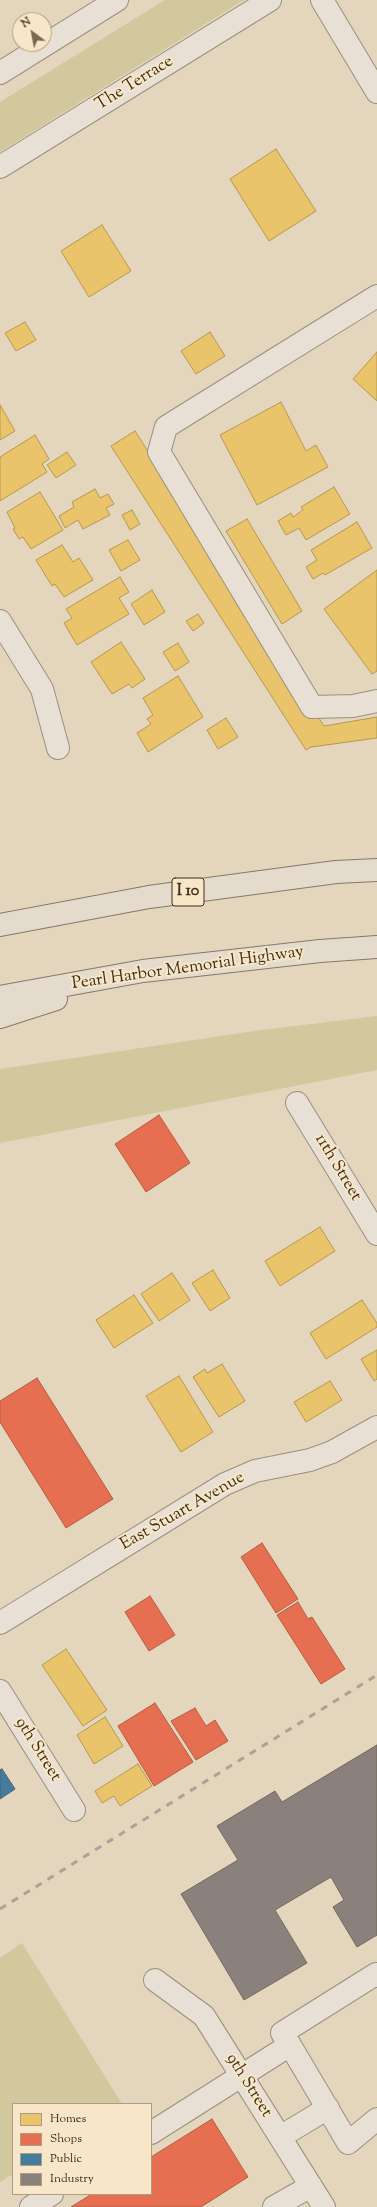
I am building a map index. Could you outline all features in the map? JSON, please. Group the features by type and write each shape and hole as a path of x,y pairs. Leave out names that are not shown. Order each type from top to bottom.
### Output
{"highway":[{"name":"I 10","path":"0,925 149,897 336,872 377,870"},
{"name":"Pearl Harbor Memorial Highway","path":"0,998 143,971 320,951 377,947"},
{"path":"0,1017 143,971"}],"street":[{"path":"0,73 117,0"},
{"name":"The Terrace","path":"0,167 270,0"},
{"path":"322,0 377,92"},
{"path":"377,296 166,427 160,452 312,707 353,706 377,701"},
{"path":"0,621 42,689 58,748"},
{"name":"11th Street","path":"297,1103 377,1234"},
{"name":"East Stuart Avenue","path":"0,1623 225,1484 255,1471 310,1460 332,1452 377,1427"},
{"name":"9th Street","path":"0,1690 74,1810"},
{"path":"377,1976 376,1974 282,2034 348,2142 377,2119"},
{"name":"9th Street","path":"154,1980 204,2016 324,2207"},
{"path":"152,2132 242,2077 290,2045"},
{"path":"280,2137 328,2108"},
{"path":"274,2207 311,2186"},
{"path":"32,2207 50,2195"}],"shaded area":[{"path":"165,0 244,0 0,152 0,102"},
{"path":"377,1016 377,1070 0,1143 0,1069 254,1031"},
{"path":"22,1943 121,2103 12,2103 12,2175 0,2182 0,1958"}],"building: Homes":[{"path":"276,149 316,211 269,241 230,179"},
{"path":"102,225 131,271 89,297 61,251"},
{"path":"25,322 36,340 16,351 5,333"},
{"path":"210,332 225,356 196,374 181,351"},
{"path":"377,352 377,401 353,379"},
{"path":"281,402 306,451 316,445 328,467 257,505 220,435"},
{"path":"0,405 15,431 0,440"},
{"path":"135,431 324,726 377,717 377,738 311,747 306,750 111,446"},
{"path":"35,435 49,459 42,464 47,472 0,501 0,457"},
{"path":"67,452 76,465 56,478 47,465"},
{"path":"334,487 350,514 306,540 299,528 286,535 278,521 291,513 293,517 303,510 301,507"},
{"path":"95,489 100,498 108,494 114,504 106,508 110,515 83,529 78,520 65,528 59,516 74,507 72,502"},
{"path":"40,492 63,530 31,549 23,537 19,539 13,529 15,528 7,512"},
{"path":"132,510 140,524 130,530 122,515"},
{"path":"247,519 302,611 282,624 226,531"},
{"path":"357,522 372,548 325,575 323,573 313,579 306,567 317,560 311,550"},
{"path":"128,540 140,560 121,571 109,550"},
{"path":"62,545 73,562 79,558 93,580 64,597 55,584 52,586 36,560"},
{"path":"377,570 377,671 372,674 324,609"},
{"path":"120,577 129,592 119,598 129,614 77,645 64,623 72,618 66,609"},
{"path":"152,590 165,612 144,625 131,604"},
{"path":"198,614 204,623 193,631 186,621"},
{"path":"121,642 145,679 132,688 129,684 112,694 91,662"},
{"path":"178,643 189,662 175,671 163,652"},
{"path":"178,676 203,717 148,752 137,733 151,724 147,719 153,715 143,698"},
{"path":"226,718 238,737 218,749 207,730"},
{"path":"320,1227 335,1251 280,1286 265,1261"},
{"path":"213,1270 230,1298 210,1311 192,1283"},
{"path":"172,1273 190,1300 159,1321 141,1294"},
{"path":"134,1295 153,1323 114,1348 96,1320"},
{"path":"362,1300 377,1323 377,1327 326,1359 310,1333"},
{"path":"377,1350 377,1379 374,1381 361,1359"},
{"path":"222,1364 245,1401 219,1417 193,1377 205,1369 207,1373"},
{"path":"179,1376 213,1432 181,1452 146,1396"},
{"path":"330,1381 342,1400 306,1422 294,1402"},
{"path":"66,1649 107,1710 83,1726 42,1665"},
{"path":"105,1717 123,1746 94,1764 77,1735"},
{"path":"138,1764 152,1786 120,1806 114,1796 102,1803 95,1791"}],"building: Shops":[{"path":"159,1115 190,1163 146,1192 115,1144"},
{"path":"37,1378 113,1499 66,1528 0,1422 0,1401"},
{"path":"262,1543 298,1599 276,1613 241,1557"},
{"path":"150,1596 175,1635 149,1651 125,1612"},
{"path":"298,1602 308,1619 312,1617 345,1669 321,1684 277,1615"},
{"path":"155,1703 193,1762 154,1786 118,1726"},
{"path":"195,1708 206,1726 215,1720 228,1741 196,1760 171,1721"},
{"path":"212,2119 248,2177 201,2207 71,2207 90,2195 152,2195 152,2156"}],"building: Public":[{"path":"2,1769 15,1789 0,1799 0,1770"}],"building: Industry":[{"path":"377,1745 377,1935 357,1947 333,1907 344,1900 331,1877 275,1910 307,1963 244,2000 181,1894 238,1860 217,1826 275,1791 282,1802"}],"railway":[{"path":"0,1909 377,1675"}]}
